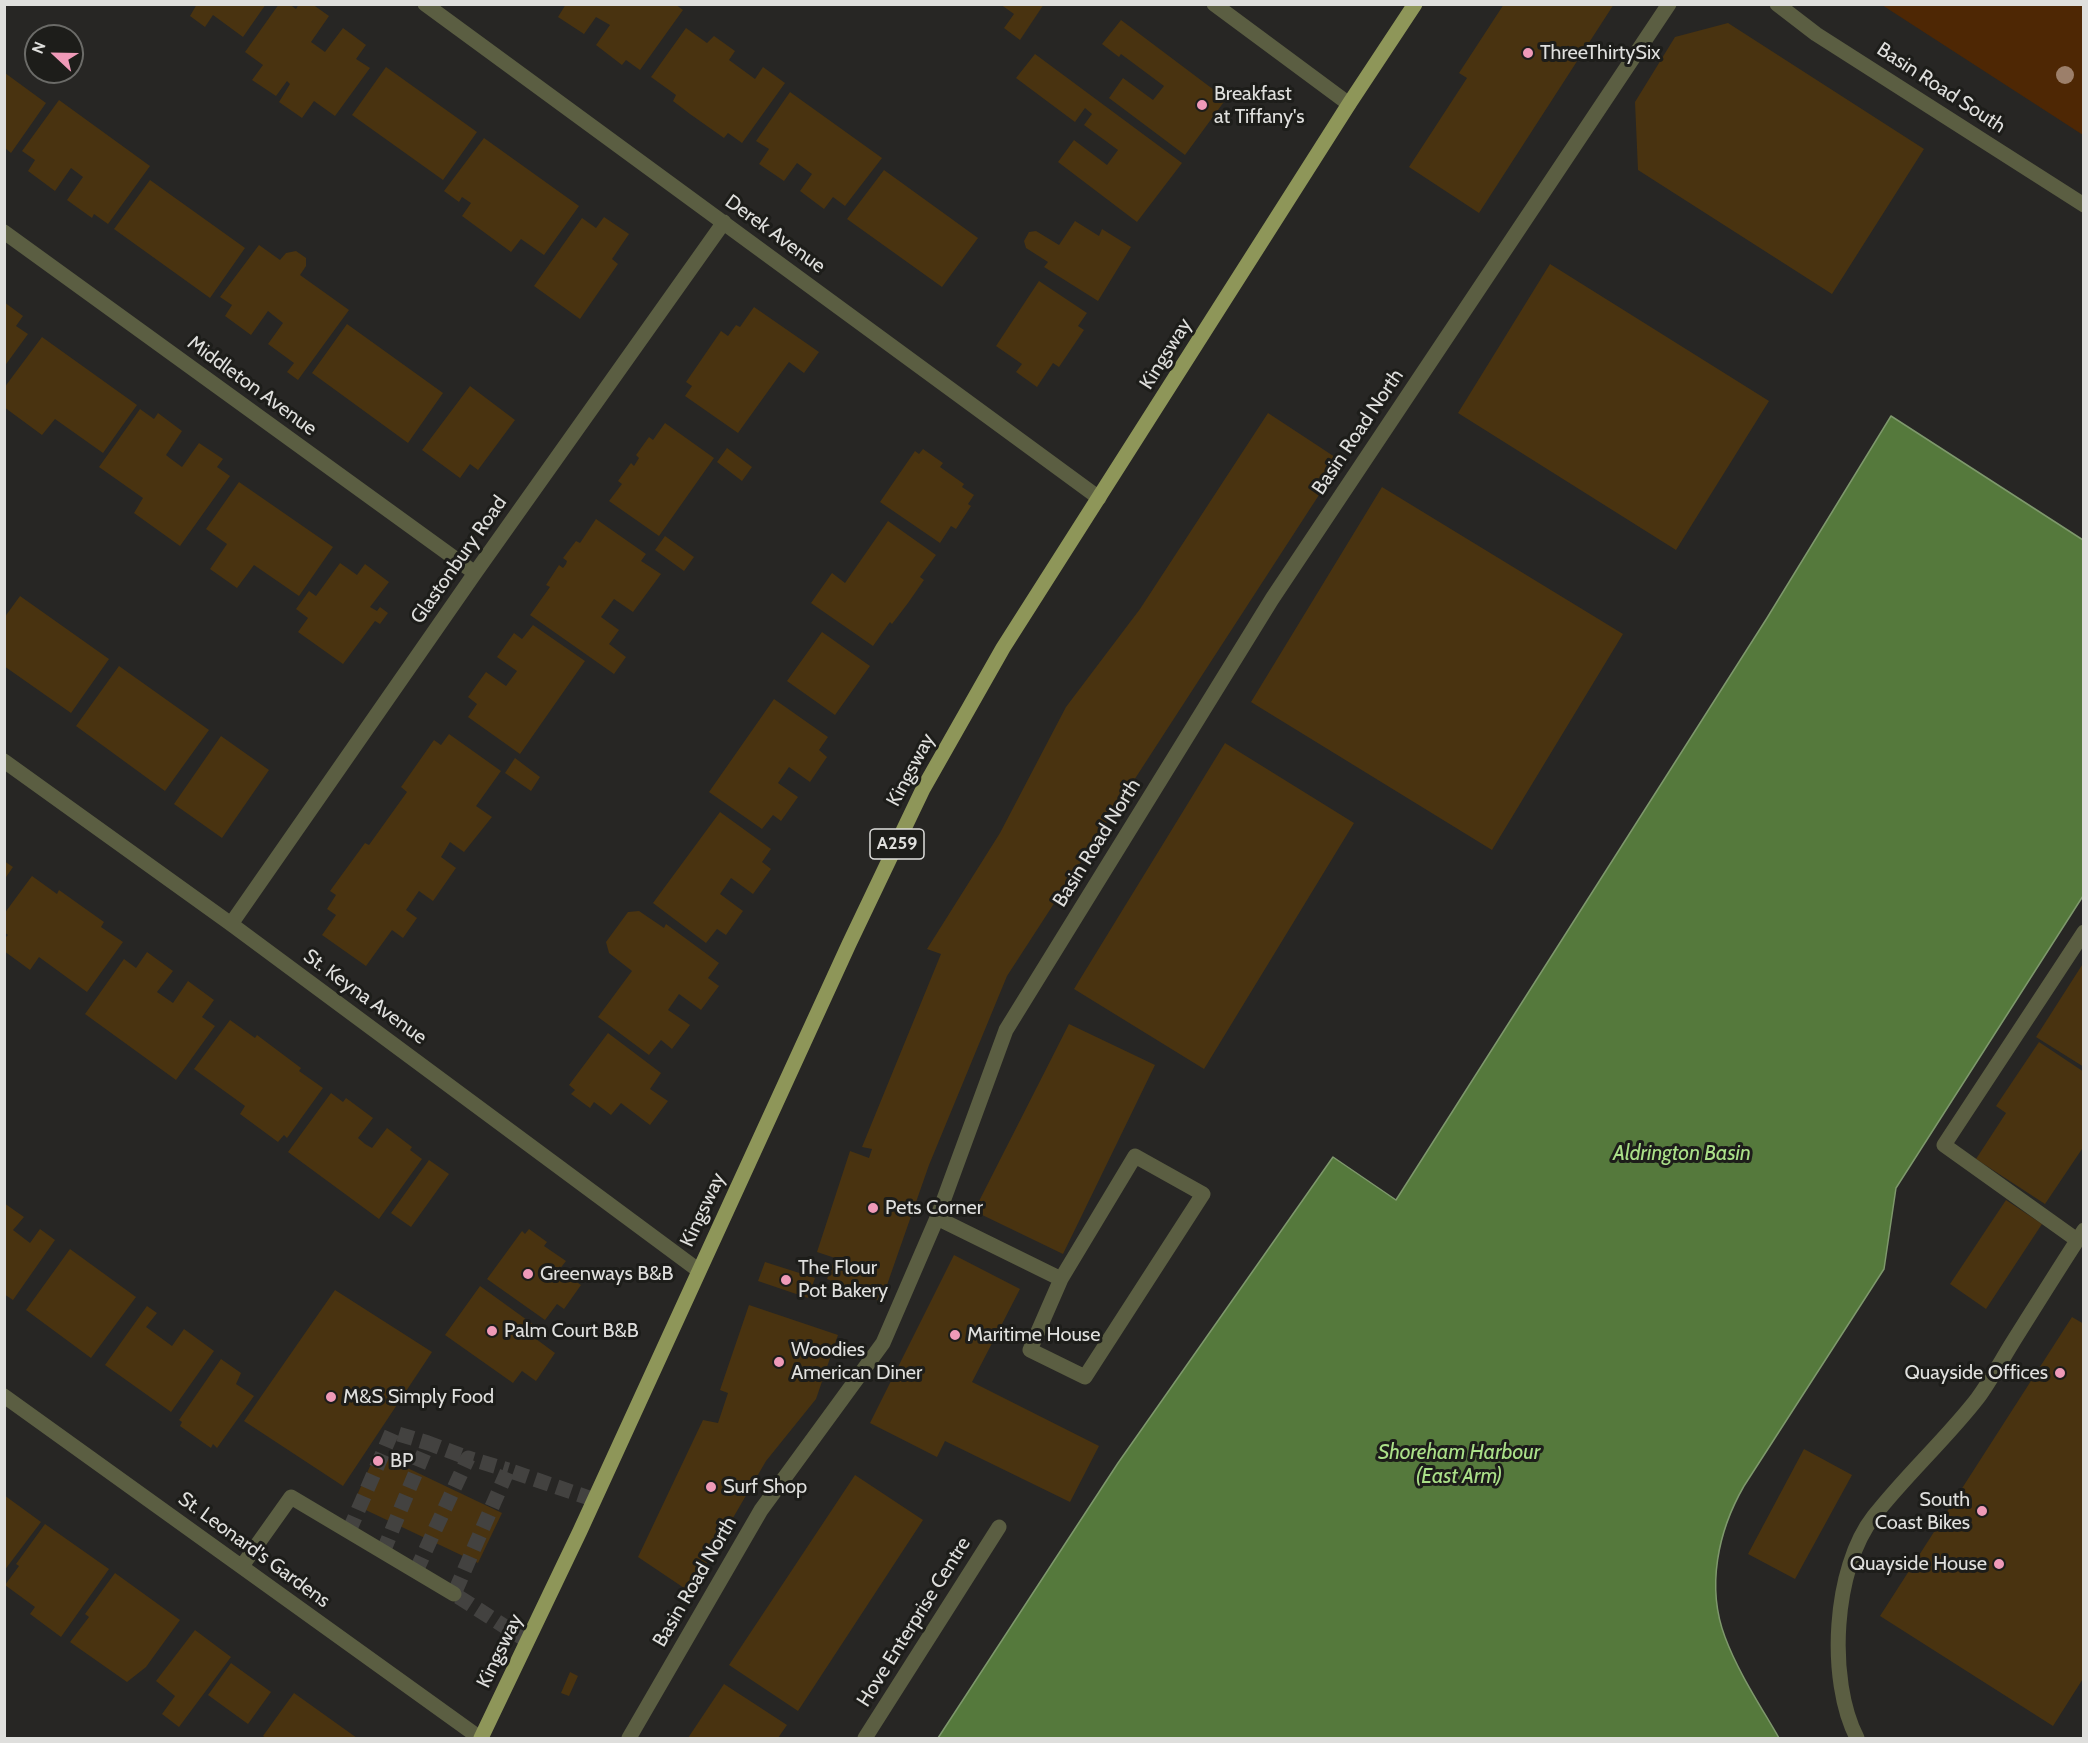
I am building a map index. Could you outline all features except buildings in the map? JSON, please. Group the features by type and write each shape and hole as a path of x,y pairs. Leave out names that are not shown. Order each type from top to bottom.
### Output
{"main road":[{"name":"Kingsway","path":"480,1738 580,1531 698,1270 923,789 1003,648 1415,4"}],"street":[{"name":"Derek Avenue","path":"425,4 1099,498"},
{"path":"1214,4 1349,104"},
{"name":"Basin Road North","path":"629,1738 761,1510 883,1343 937,1218 1006,1030 1272,599 1669,4"},
{"name":"Basin Road South","path":"1778,4 1816,34 2084,205"},
{"name":"Glastonbury Road","path":"231,924 475,573 724,222"},
{"name":"Middleton Avenue","path":"4,232 475,573"},
{"name":"St. Keyna Avenue","path":"4,762 231,924 698,1270"},
{"path":"1857,1738 1851,1728 1840,1685 1837,1641 1843,1593 1854,1553 1873,1517 1978,1398 2080,1235 1944,1145 2084,932"},
{"path":"1135,1156 1203,1194 1084,1377 1030,1350 1061,1279 1135,1156"},
{"path":"937,1218 1061,1279"},
{"name":"St. Leonard's Gardens","path":"4,1395 480,1738"},
{"path":"242,1566 291,1497 454,1594"},
{"name":"Hove Enterprise Centre","path":"866,1738 999,1527"}],"shaded area":[{"path":"1882,5 2083,5 2083,135"}],"water":[{"name":"Shoreham Harbour (East Arm)","path":"1891,416 2083,540 2083,896 1896,1188 1884,1269 1744,1486 1727,1522 1716,1579 1719,1618 1736,1663 1779,1738 938,1738 1118,1463 1333,1157 1396,1200 1767,618"}],"tunnel":[{"path":"349,1531 392,1432 428,1443"},
{"path":"383,1552 428,1443 468,1458"},
{"path":"416,1571 468,1458 508,1470"},
{"path":"529,1642 454,1594 508,1470 595,1500"}],"place":[{"name":"ThreeThirtySix","path":"1528,53"},
{"name":"Breakfast at Tiffany's","path":"1202,105"},
{"name":"Pets Corner","path":"873,1208"},
{"name":"Greenways B&B","path":"528,1274"},
{"name":"The Flour Pot Bakery","path":"786,1280"},
{"name":"Palm Court B&B","path":"492,1331"},
{"name":"Maritime House","path":"955,1335"},
{"name":"Woodies American Diner","path":"779,1362"},
{"name":"Quayside Offices","path":"2060,1373"},
{"name":"M&S Simply Food","path":"331,1397"},
{"name":"BP","path":"378,1461"},
{"name":"Surf Shop","path":"711,1487"},
{"name":"South Coast Bikes","path":"1982,1511"},
{"name":"Quayside House","path":"1999,1564"}],"water label":[{"name":"Aldrington Basin","path":"1682,1154"}]}
